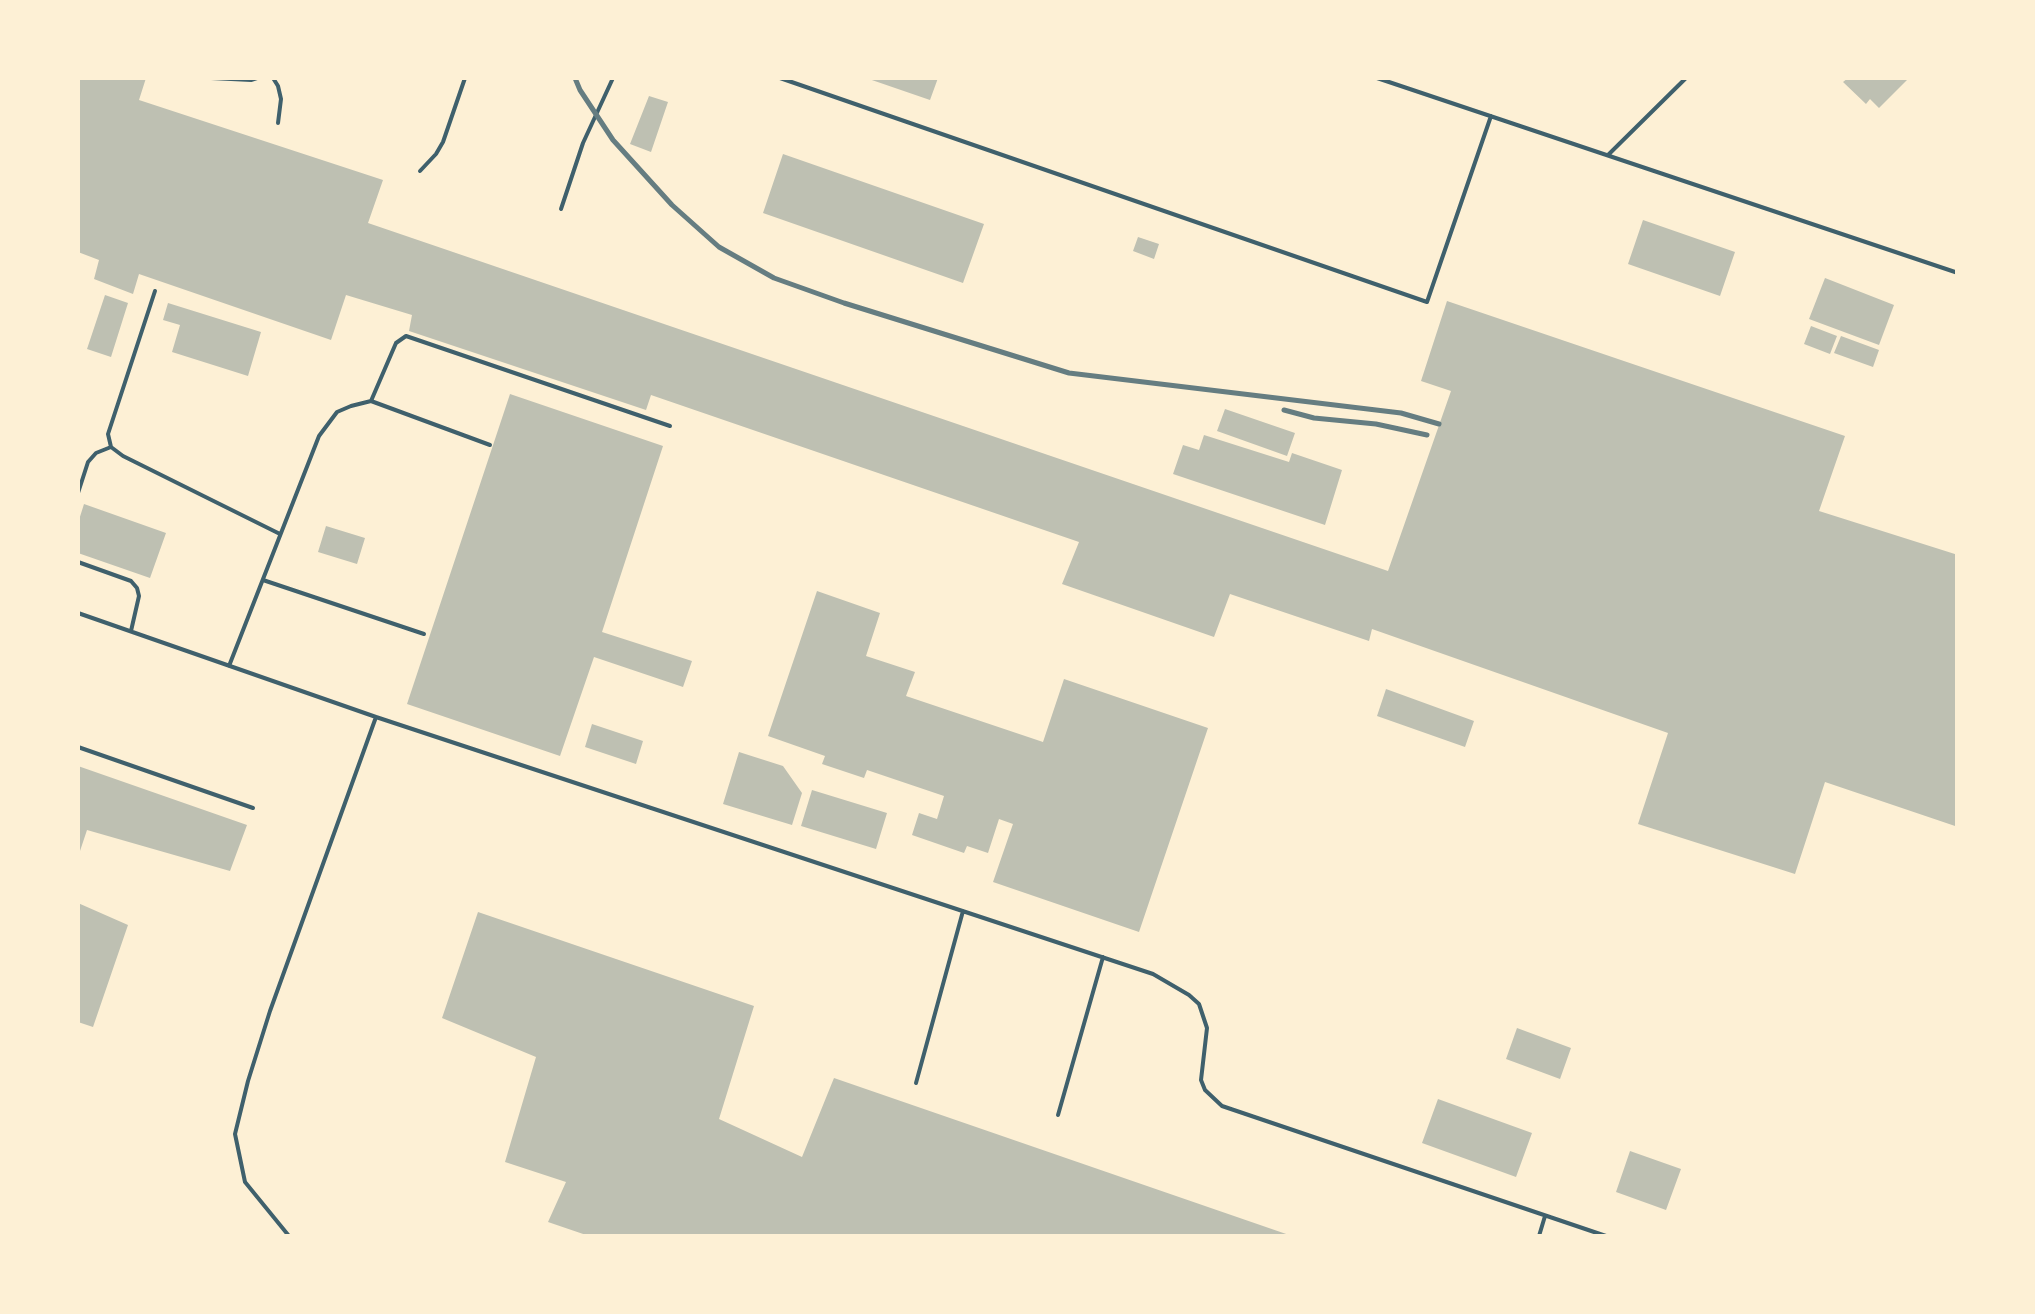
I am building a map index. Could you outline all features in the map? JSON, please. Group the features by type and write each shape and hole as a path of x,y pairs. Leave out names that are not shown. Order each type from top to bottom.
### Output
{"lane":[{"path":"211,78 257,78"},
{"path":"272,78 280,99 278,123"},
{"path":"420,172 443,142 465,78"},
{"path":"560,210 583,143 613,78"},
{"path":"780,78 1427,302 1491,116"},
{"path":"1377,78 1958,273"},
{"path":"1608,155 1686,78"},
{"path":"155,290 108,434 111,447 280,534"},
{"path":"371,402 396,343 406,336 670,426"},
{"path":"229,666 319,436 338,412 371,402 490,444"},
{"path":"78,493 88,462 96,453 111,447"},
{"path":"78,562 131,580 139,596 131,632"},
{"path":"262,580 424,634"},
{"path":"78,614 376,717 1153,974 1199,1004 1207,1028 1201,1080 1205,1090 1222,1106 1606,1236"},
{"path":"289,1236 245,1182 235,1134 270,1011 376,717"},
{"path":"78,748 253,808"},
{"path":"916,1083 963,911"},
{"path":"1058,1115 1103,957"},
{"path":"1539,1236 1545,1216"}],"building":[{"path":"78,78 146,78 139,100 383,180 368,223 1388,571 1451,391 1421,381 1447,301 1845,436 1819,511 1958,555 1958,827 1825,782 1795,874 1638,824 1668,733 1372,629 1369,641 1230,594 1214,637 1062,584 1079,542 651,395 646,410 409,331 412,315 346,295 331,340 139,274 133,294 94,279 99,260 78,252"},
{"path":"866,78 938,78 930,100"},
{"path":"1848,78 1909,78 1879,108 1870,99 1866,104 1843,82"},
{"path":"649,96 668,102 651,152 630,144"},
{"path":"783,154 984,224 963,283 763,213"},
{"path":"1643,220 1735,252 1720,296 1628,264"},
{"path":"1138,237 1159,244 1154,259 1133,251"},
{"path":"1825,278 1894,305 1879,345 1809,319"},
{"path":"105,295 128,303 111,357 87,349"},
{"path":"168,303 261,332 248,376 172,352 180,325 163,320"},
{"path":"1811,326 1837,336 1830,354 1804,344"},
{"path":"1841,336 1879,350 1873,367 1834,353"},
{"path":"510,394 663,446 602,632 692,661 683,687 594,657 560,756 407,704"},
{"path":"1225,409 1295,433 1287,456 1217,431"},
{"path":"1204,435 1289,462 1292,453 1342,470 1325,525 1173,474 1183,445 1199,450"},
{"path":"84,504 166,533 150,578 78,553 78,523"},
{"path":"326,526 365,538 357,564 318,552"},
{"path":"817,591 880,613 866,656 915,672 906,696 1043,742 1064,679 1208,728 1139,932 993,882 1013,824 999,819 988,853 967,846 964,853 912,835 919,813 937,819 944,796 867,770 864,778 822,764 825,756 768,736"},
{"path":"1386,689 1474,721 1465,747 1377,716"},
{"path":"592,724 643,741 636,764 585,747"},
{"path":"739,752 783,766 802,793 792,825 723,804"},
{"path":"78,766 247,825 230,871 87,830 78,857"},
{"path":"812,790 887,813 876,849 801,826"},
{"path":"78,903 128,925 93,1027 78,1022"},
{"path":"478,912 754,1006 719,1119 802,1157 834,1078 1292,1236 589,1236 548,1222 566,1182 505,1162 536,1057 442,1018"},
{"path":"1517,1028 1571,1048 1560,1079 1506,1059"},
{"path":"1438,1099 1532,1133 1516,1177 1422,1143"},
{"path":"1630,1151 1681,1169 1666,1210 1616,1192"}],"railway":[{"path":"575,78 613,140 672,205 719,247 774,278 1069,373 1401,413 1439,424"},
{"path":"1284,410 1427,435"}]}
